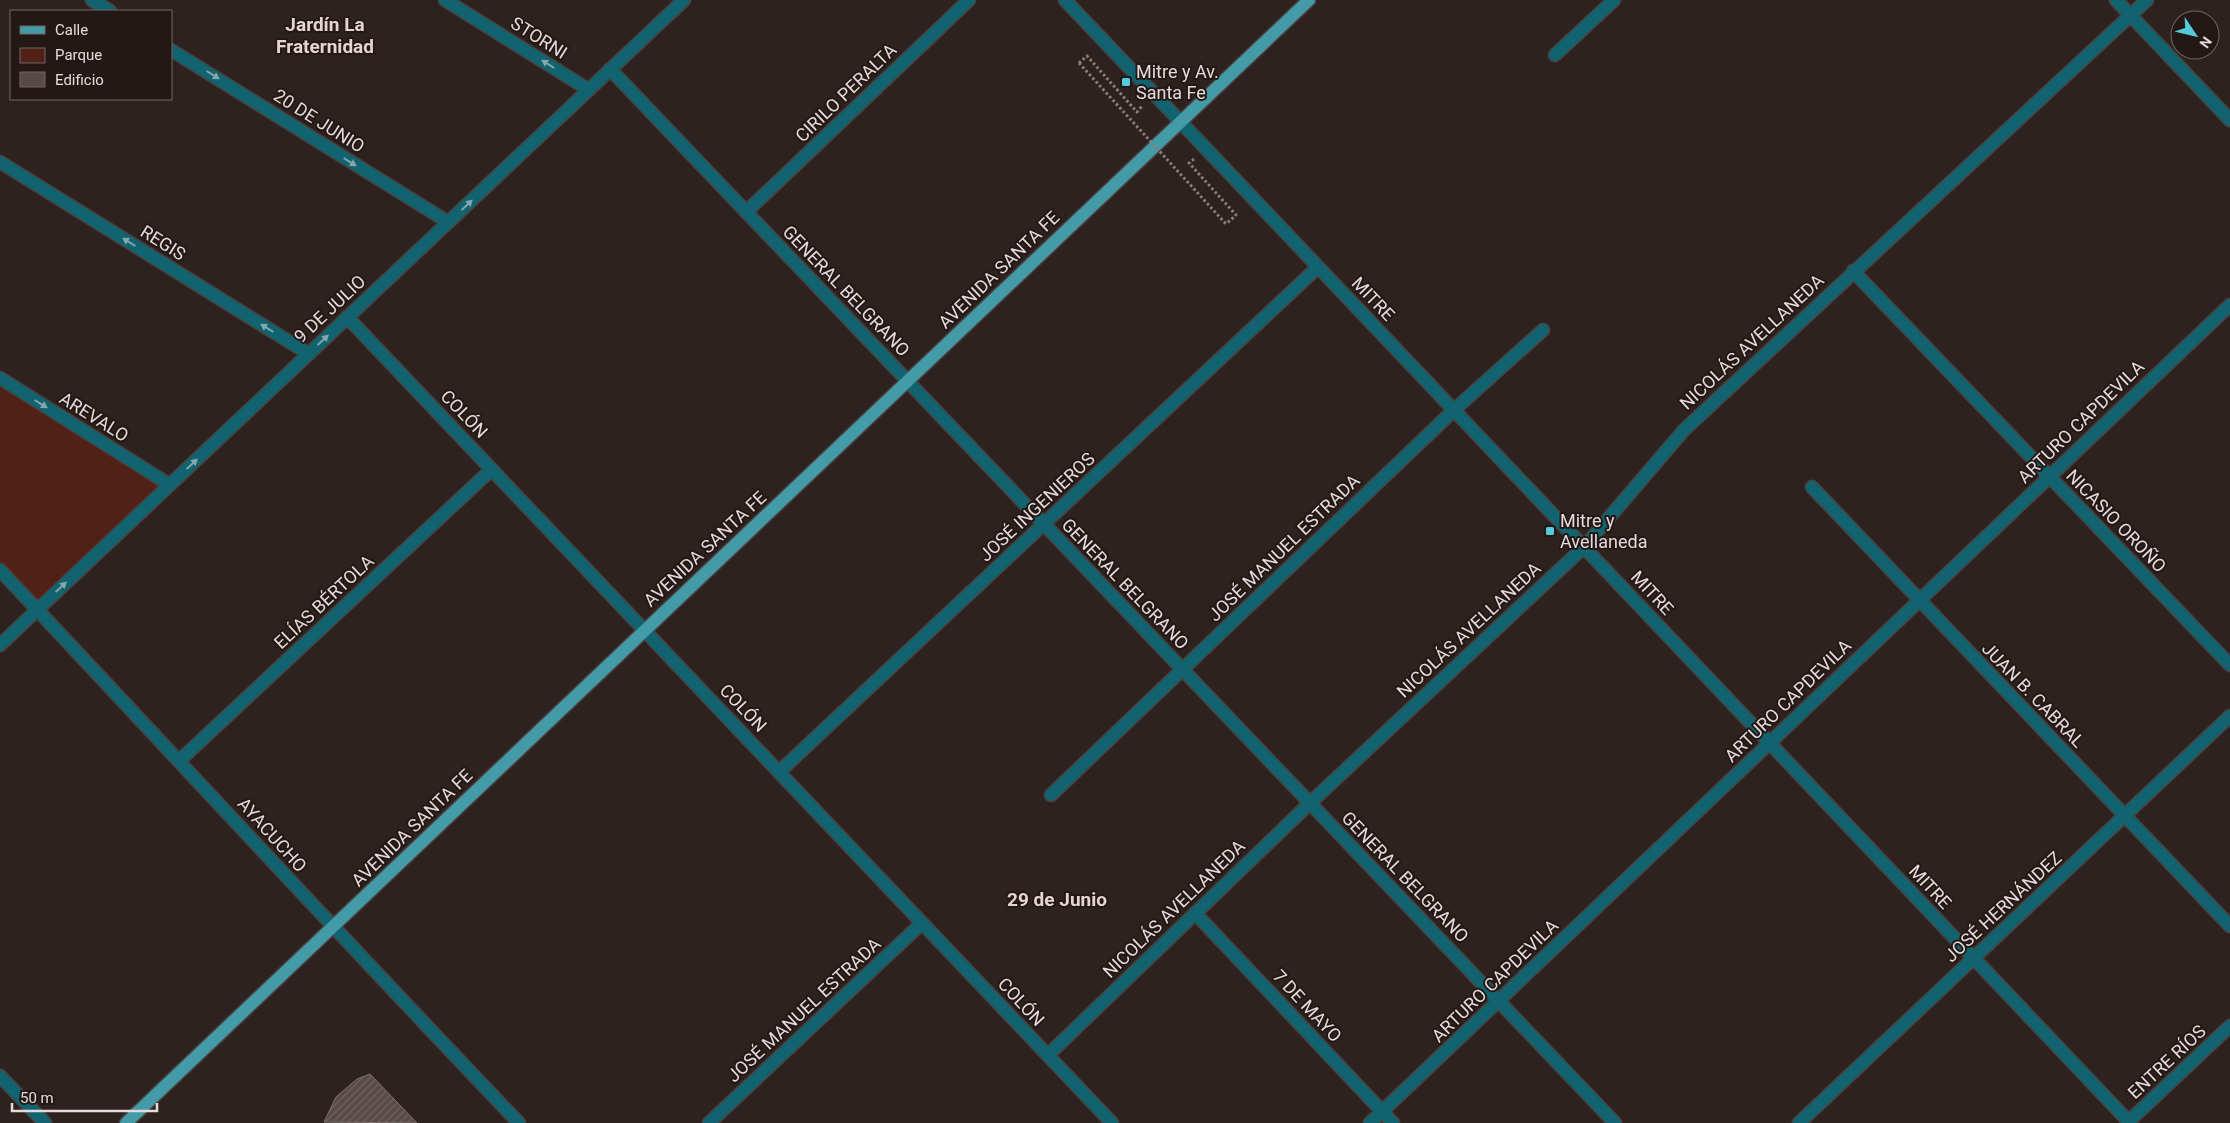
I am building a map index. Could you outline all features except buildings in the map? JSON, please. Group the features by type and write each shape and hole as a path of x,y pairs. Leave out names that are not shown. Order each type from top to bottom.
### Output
{"main road":[{"name":"AVENIDA SANTA FE","path":"126,1123 1309,0"}],"street":[{"path":"92,0 108,10"},
{"name":"STORNI","path":"445,0 589,90"},
{"name":"9 DE JULIO","path":"0,644 684,0"},
{"name":"CIRILO PERALTA","path":"746,212 969,0"},
{"name":"MITRE","path":"1065,0 2129,1122"},
{"path":"1555,55 1614,0"},
{"path":"2116,0 2230,120"},
{"name":"NICOLÁS AVELLANEDA","path":"1048,1055 1310,802 1584,547 1684,430 2147,0"},
{"name":"20 DE JUNIO","path":"172,51 448,222"},
{"name":"GENERAL BELGRANO","path":"610,69 1615,1123"},
{"name":"REGIS","path":"0,162 308,354"},
{"name":"JOSÉ INGENIEROS","path":"779,772 1318,266"},
{"name":"NICASIO OROÑO","path":"1853,271 2230,665"},
{"name":"ARTURO CAPDEVILA","path":"1370,1123 2230,305"},
{"name":"COLÓN","path":"348,317 1112,1123"},
{"name":"JOSÉ MANUEL ESTRADA","path":"1051,794 1454,410 1543,330"},
{"name":"AREVALO","path":"0,378 170,485"},
{"name":"ELÍAS BÉRTOLA","path":"179,760 492,469"},
{"name":"JUAN B. CABRAL","path":"1812,487 2230,926"},
{"name":"AYACUCHO","path":"0,570 179,760 332,927 518,1123"},
{"name":"JOSÉ HERNÁNDEZ","path":"1799,1123 2230,716"},
{"name":"7 DE MAYO","path":"1195,913 1393,1123"},
{"name":"JOSÉ MANUEL ESTRADA","path":"709,1123 922,923"},
{"name":"ENTRE RÍOS","path":"2129,1122 2230,1026"},
{"path":"0,1076 45,1123"}],"path":[{"path":"1153,92 1137,112 1087,56 1079,63 1226,224 1236,215 1189,164 1205,148"}],"green space":[{"path":"0,378 170,485 37,610 0,570"}],"place":[{"name":"Mitre y Av. Santa Fe","path":"1126,82"},
{"name":"Mitre y Avellaneda","path":"1550,531"}],"district":[{"name":"Jardín La Fraternidad","path":"325,35"},
{"name":"29 de Junio","path":"1057,899"}]}
